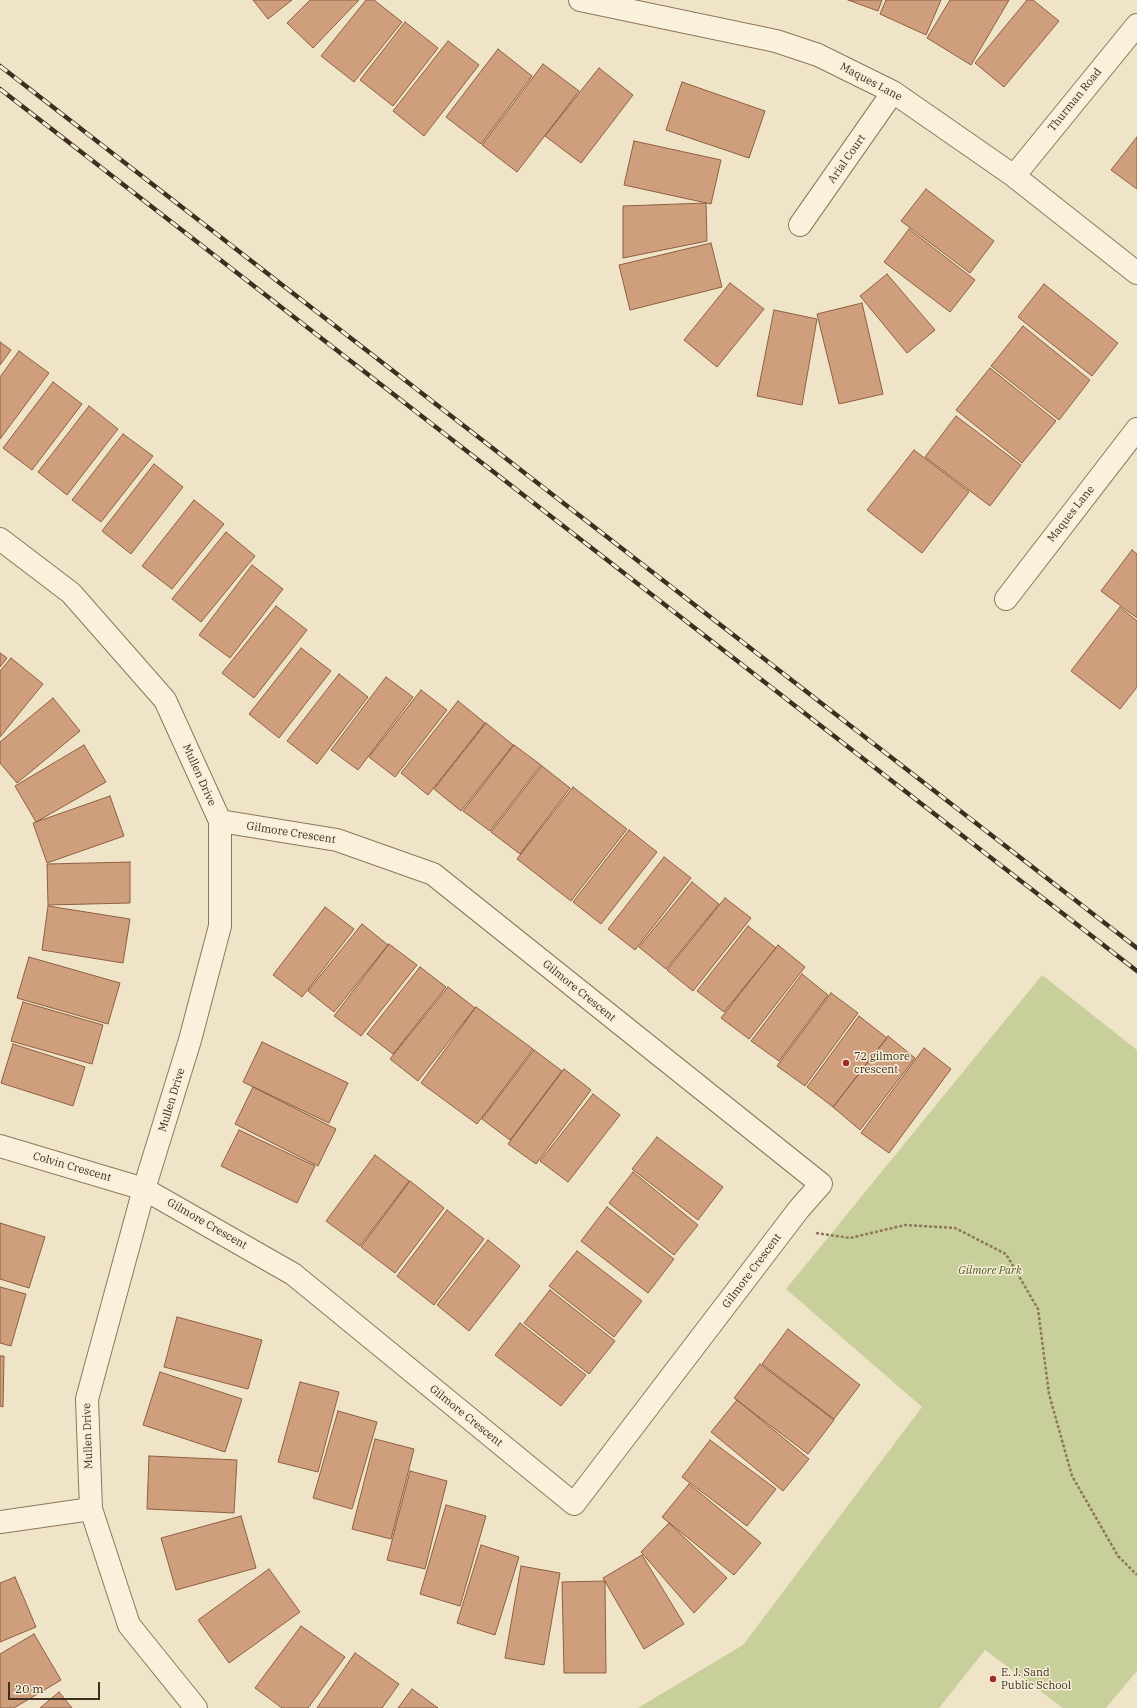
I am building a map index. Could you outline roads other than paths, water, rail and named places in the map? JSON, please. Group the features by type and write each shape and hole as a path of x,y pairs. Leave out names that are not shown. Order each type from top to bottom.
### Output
{"street":[{"name":"Maques Lane","path":"580,0 776,41 818,55 893,92 1014,176 1137,273"},
{"name":"Thurman Road","path":"1014,176 1137,25"},
{"name":"Arial Court","path":"800,226 893,92"},
{"name":"Maques Lane","path":"1006,598 1137,430"},
{"name":"Mullen Drive","path":"0,539 71,592 166,700 220,822 220,926 190,1040 144,1188 87,1399 91,1509 129,1626 196,1708"},
{"name":"Gilmore Crescent","path":"144,1188 293,1274 574,1504 799,1210 821,1184 433,874 337,840 220,822"},
{"name":"Colvin Crescent","path":"0,1146 144,1188"},
{"path":"0,1522 91,1509"}],"railway":[{"path":"0,66 1137,948"},
{"path":"0,89 1137,971"}],"place":[{"name":"72 gilmore crescent","path":"846,1063"},
{"name":"E. J. Sand Public School","path":"993,1679"}],"park label":[{"name":"Gilmore Park","path":"990,1271"}]}
